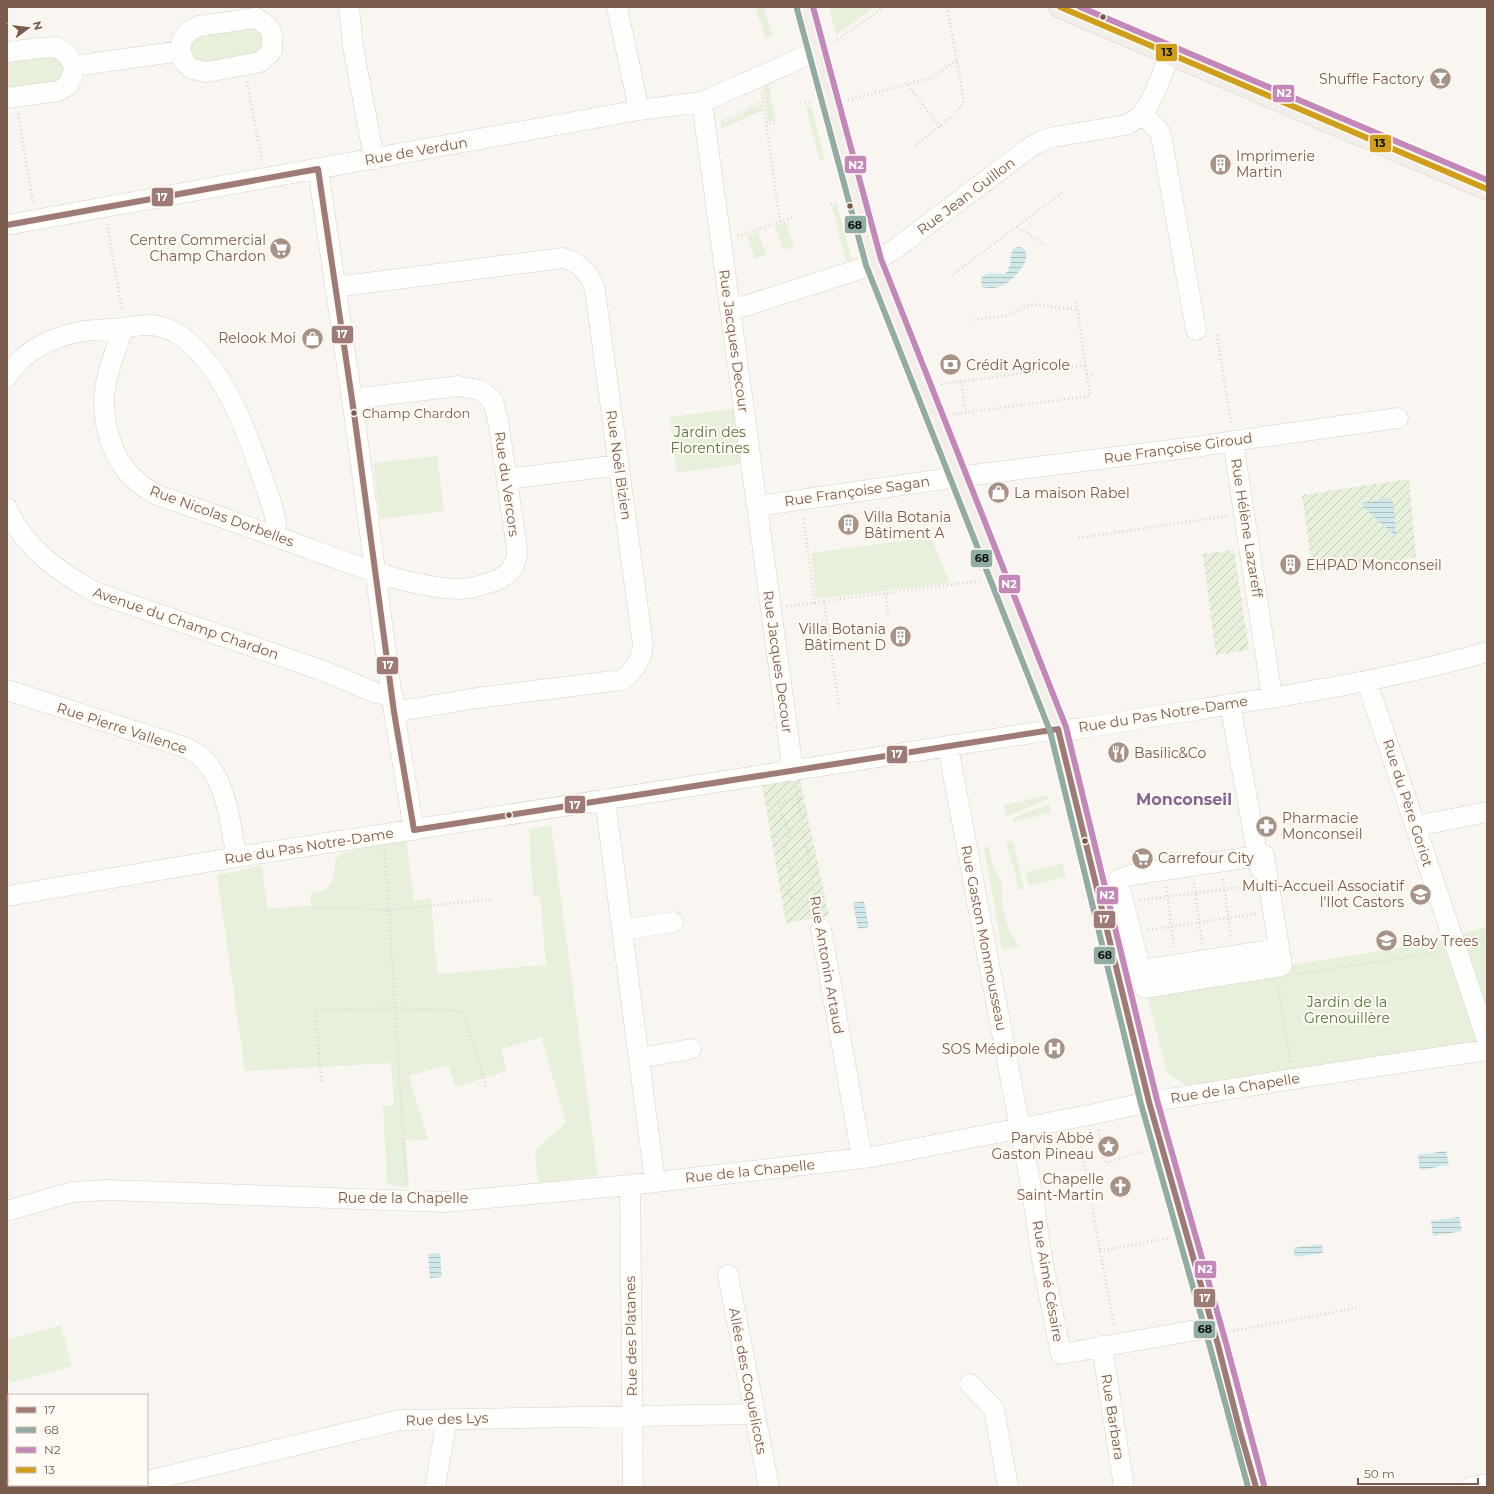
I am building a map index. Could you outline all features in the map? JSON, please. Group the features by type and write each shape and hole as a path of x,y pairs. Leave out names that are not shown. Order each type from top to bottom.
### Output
{"main road":[{"path":"805,7 825,47 873,262 1058,729 1149,1102 1213,1327 1256,1487"},
{"path":"1060,7 1487,189"},
{"path":"1090,7 1487,176"}],"street":[{"path":"348,7 353,46 374,159"},
{"path":"617,7 638,110"},
{"path":"240,14 256,18 268,25 273,38 272,51 260,62 207,72 192,69 184,62 181,51 182,40 189,31 199,26 240,14"},
{"path":"7,50 56,47 67,54 74,66 73,74 68,85 59,91 11,98"},
{"name":"Rue de Verdun","path":"7,225 638,110 702,102 825,47"},
{"path":"74,66 181,51"},
{"name":"Rue Jean Guillon","path":"730,308 745,306 850,272 873,262 895,249 1032,146 1042,141 1126,125 1134,121 1148,106 1170,54"},
{"name":"Rue Jacques Decour","path":"702,102 793,771"},
{"path":"1142,114 1160,132 1196,330"},
{"path":"318,169 352,399 393,704 414,830"},
{"name":"Rue Noël Bizien","path":"335,287 563,258 571,260 581,266 589,275 595,290 620,465 643,646 642,654 628,676 622,680 476,698 393,704"},
{"path":"7,377 12,368 24,356 55,338 83,331 148,325 161,326 181,335 206,360 232,399 250,441 272,505 276,522 274,536"},
{"name":"Rue Nicolas Dorbelles","path":"123,328 107,379 104,401 108,432 113,449 130,476 139,484 157,495 375,573"},
{"name":"Rue du Vercors","path":"352,399 458,386 480,390 493,401 498,420 507,479 517,557 514,565 502,578 475,587 449,589 375,573"},
{"name":"Rue Françoise Giroud","path":"958,477 1202,446 1398,418"},
{"name":"Rue Hélène Lazareff","path":"1233,441 1272,697"},
{"path":"507,479 620,465"},
{"name":"Rue Françoise Sagan","path":"757,506 958,477"},
{"name":"Avenue du Champ Chardon","path":"7,508 17,527 34,547 63,573 74,581 97,593 324,671 376,693 393,704"},
{"name":"Rue du Pas Notre-Dame","path":"7,896 237,857 605,799 1058,729 1078,729 1230,704 1369,680 1443,665 1487,652"},
{"name":"Rue du Père Goriot","path":"1369,680 1370,691 1487,1040"},
{"name":"Rue Pierre Vallence","path":"7,690 181,746 196,753 212,768 223,792 237,857"},
{"path":"1230,704 1258,856 1266,912 1268,957"},
{"name":"Rue Gaston Monmousseau","path":"948,747 1020,1128"},
{"path":"605,799 655,1182"},
{"path":"1416,826 1487,812"},
{"path":"1118,973 1141,970 1204,961 1233,956 1268,957 1282,966 1264,855 1131,875 1118,880 1141,970 1145,988 1268,957"},
{"path":"622,930 673,922"},
{"name":"Rue Antonin Artaud","path":"821,929 862,1158"},
{"path":"639,1058 691,1049"},
{"name":"Rue de la Chapelle","path":"7,1211 72,1192 108,1190 445,1202 630,1185 862,1158 1085,1116 1149,1102 1487,1050"},
{"name":"Rue Aimé Césaire","path":"1020,1128 1034,1197 1042,1259 1061,1354 1213,1327"},
{"name":"Rue des Platanes","path":"630,1185 633,1487"},
{"name":"Allée des Coquelicots","path":"728,1275 769,1487"},
{"name":"Rue Barbara","path":"1110,1345 1124,1487"},
{"path":"970,1384 994,1409 1008,1487"},
{"name":"Rue des Lys","path":"151,1483 400,1420 754,1414"},
{"path":"435,1487 447,1419"},
{"path":"1470,1487 1487,1484"}],"path":[{"path":"825,47 884,7"},
{"path":"916,145 954,115 964,101 947,7"},
{"path":"848,100 931,78 957,60"},
{"path":"244,65 265,179"},
{"path":"908,84 940,127"},
{"path":"762,94 780,222"},
{"path":"11,98 35,220"},
{"path":"717,124 763,102"},
{"path":"805,103 811,102"},
{"path":"766,125 777,123"},
{"path":"952,275 1063,192"},
{"path":"831,204 838,202"},
{"path":"104,208 123,312 123,328"},
{"path":"732,238 794,217"},
{"path":"1017,227 1047,246"},
{"path":"952,414 1090,396 1076,300"},
{"path":"974,320 1004,316 1033,304 1070,309 1078,308"},
{"name":"Rue Hélène Lazareff","path":"1217,335 1233,441"},
{"path":"940,384 1086,365"},
{"path":"1087,375 1095,374"},
{"path":"961,381 966,413"},
{"path":"801,500 815,603"},
{"path":"1079,538 1244,514"},
{"path":"771,608 982,581"},
{"path":"886,594 888,615"},
{"path":"824,601 839,707"},
{"name":"Rue Antonin Artaud","path":"793,771 821,929"},
{"path":"798,800 784,802 780,807 781,814 790,832 784,851 792,873 788,889 789,894 795,900 816,900"},
{"path":"384,850 407,1200"},
{"path":"1222,876 1233,956"},
{"path":"1193,880 1204,961"},
{"path":"1166,883 1176,965"},
{"path":"1139,900 1262,884"},
{"path":"314,907 389,910 493,899"},
{"path":"1131,932 1266,912"},
{"path":"1268,957 1294,1079"},
{"path":"321,1081 316,1010 395,1008 463,1011 486,1087"},
{"path":"1085,1116 1104,1163 1144,1152"},
{"path":"1085,1116 1110,1345"},
{"path":"1100,1251 1170,1238"},
{"path":"1234,1331 1360,1307"}],"green space":[{"path":"755,7 763,7 773,36 766,39"},
{"path":"829,7 875,7 836,35"},
{"path":"250,24 259,29 265,39 263,49 255,57 210,64 199,62 191,52 193,39 203,31"},
{"path":"52,51 66,67 64,76 57,84 7,91 7,58"},
{"path":"769,84 771,101 776,120 768,122 763,87"},
{"path":"761,104 763,110 721,129 721,124"},
{"path":"811,106 825,160 820,161 806,107"},
{"path":"837,205 852,260 846,262 832,206"},
{"path":"786,222 794,247 783,250 775,226"},
{"path":"758,232 766,255 755,259 747,235"},
{"name":"Jardin des Florentines","path":"734,409 742,464 677,473 670,417"},
{"path":"437,456 444,511 380,519 373,463"},
{"path":"1409,479 1416,557 1313,573 1302,495"},
{"path":"931,537 950,583 817,599 811,553"},
{"path":"1234,550 1249,650 1216,655 1203,554"},
{"path":"799,776 829,916 786,923 762,784"},
{"path":"1047,795 1048,799 1007,816 1004,805"},
{"path":"1049,804 1051,813 1014,822 1013,818"},
{"path":"551,825 598,1176 538,1183 535,1151 566,1122 541,1037 502,1049 506,1071 456,1087 448,1065 409,1076 428,1140 406,1139 409,1187 393,1186 387,1182 383,1106 394,1105 391,1063 245,1071 217,875 262,866 267,909 311,905 311,893 324,890 328,887 335,873 335,860 342,853 406,839 414,901 431,898 437,974 546,965 540,896 533,896 529,829"},
{"path":"1013,841 1024,888 1017,890 1016,877 1006,842"},
{"path":"989,846 991,860 1002,883 1002,904 1006,921 1009,930 1019,946 1002,949 984,848"},
{"path":"1062,863 1066,877 1029,886 1026,872"},
{"name":"Jardin de la Grenouillère","path":"1487,926 1487,1043 1188,1086 1167,1073 1145,988 1442,941"},
{"path":"61,1325 72,1366 7,1384 7,1340"}],"water":[{"path":"1020,247 1025,250 1026,260 1012,279 999,287 982,287 981,279 986,274 1006,273 1009,267 1012,251 1014,248"},
{"path":"1390,498 1393,501 1396,532 1394,535 1362,506 1362,503"},
{"path":"864,901 869,927 858,929 853,903"},
{"path":"1446,1151 1449,1165 1420,1170 1418,1155"},
{"path":"1459,1217 1462,1231 1433,1236 1431,1221"},
{"path":"1322,1244 1323,1253 1295,1257 1293,1248"},
{"path":"440,1253 442,1277 430,1278 428,1254"}],"transit line":[{"name":"N2","path":"813,7 881,259 1066,727 1157,1100 1226,1343 1264,1485"},
{"name":"13","path":"1060,7 1487,189"},
{"name":"N2","path":"1080,7 1487,180"},
{"name":"68","path":"797,9 866,265 1050,731 1141,1104 1248,1487"},
{"name":"17","path":"318,169 354,413 394,712 414,830"},
{"name":"17","path":"7,225 318,169"},
{"name":"17","path":"1058,729 1149,1102 1218,1345 1256,1487"},
{"name":"17","path":"414,830 1058,729"}],"place":[{"name":"Shuffle Factory","path":"1440,79"},
{"name":"Imprimerie Martin","path":"1221,164"},
{"name":"Centre Commercial Champ Chardon","path":"281,248"},
{"name":"Relook Moi","path":"312,338"},
{"name":"Crédit Agricole","path":"950,365"},
{"name":"Champ Chardon","path":"354,413"},
{"name":"La maison Rabel","path":"999,493"},
{"name":"Villa Botania Bâtiment A","path":"849,525"},
{"name":"EHPAD Monconseil","path":"1290,565"},
{"name":"Villa Botania Bâtiment D","path":"901,637"},
{"name":"Basilic&Co","path":"1118,753"},
{"name":"Pharmacie Monconseil","path":"1266,826"},
{"name":"Carrefour City","path":"1143,858"},
{"name":"Multi-Accueil Associatif l'Ilot Castors","path":"1420,894"},
{"name":"Baby Trees","path":"1387,941"},
{"name":"SOS Médipole","path":"1055,1049"},
{"name":"Parvis Abbé Gaston Pineau","path":"1109,1146"},
{"name":"Chapelle Saint-Martin","path":"1120,1187"}],"district":[{"name":"Monconseil","path":"1184,799"}]}
